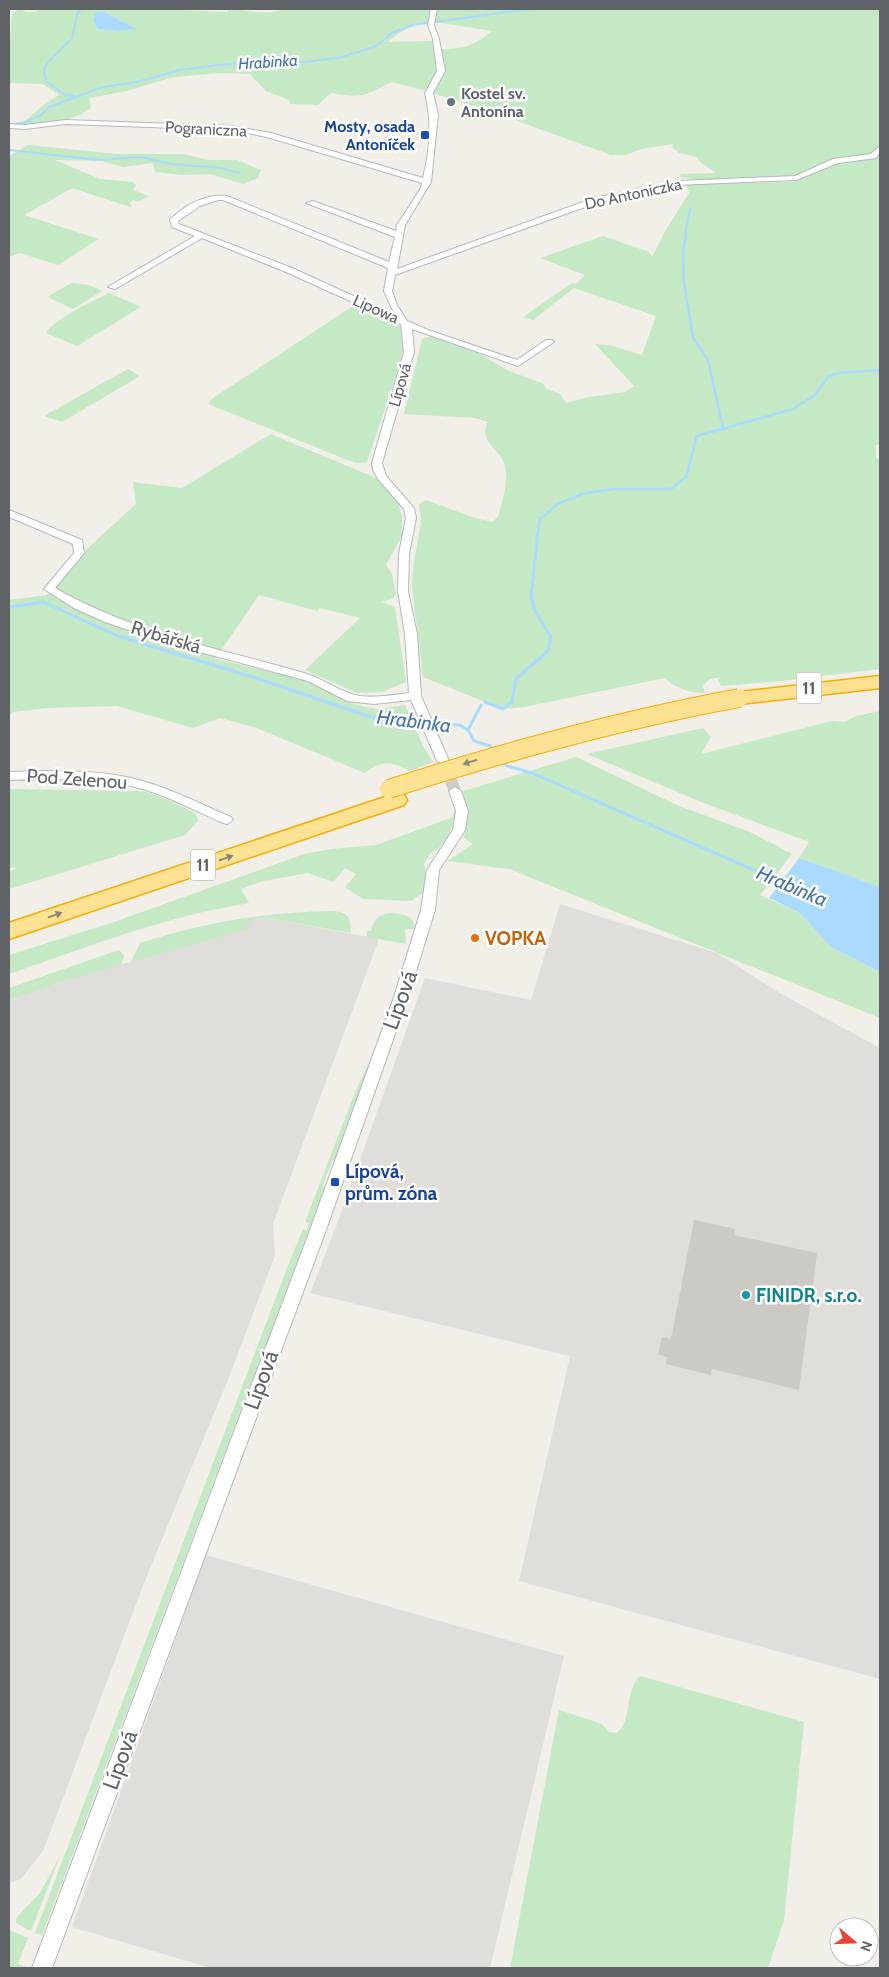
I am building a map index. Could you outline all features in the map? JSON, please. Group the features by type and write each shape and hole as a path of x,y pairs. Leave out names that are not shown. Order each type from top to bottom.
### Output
{"highway":[{"name":"11","path":"9,915 393,794 561,749 807,689 880,682"},
{"name":"11","path":"742,704 880,694"},
{"name":"11","path":"9,930 393,794"}],"street":[{"name":"Lípová","path":"434,9 431,23 441,71 430,93 434,115 427,182 401,225 388,291 393,305 408,327 409,352 377,462 378,470 382,477 409,508 411,518 404,554 403,591 411,634 415,696 443,761"},
{"name":"Pograniczna","path":"11,127 66,122 232,128 268,135 427,182"},
{"name":"Do Antoniczka","path":"392,270 597,200 653,187 702,180 796,178 836,161 873,156 880,148"},
{"name":"Lipowa","path":"392,270 224,198 217,197 183,213 174,220 175,225 289,270 426,332 518,363 549,342"},
{"path":"310,203 398,234"},
{"path":"112,287 200,236"},
{"name":"Rybářská","path":"9,513 78,542 79,553 49,589 73,605 135,629 309,677 352,698 376,700 415,696"},
{"name":"Pod Zelenou","path":"9,776 91,776 146,785 227,820"},
{"name":"Lípová","path":"42,1968 318,1230 402,997 428,910 434,870 459,830 462,811 455,791"}],"shaded area":[{"path":"560,904 717,953 783,995 880,1048 880,1679 519,1581 570,1356 310,1293 337,1224 425,978 531,1000"},
{"path":"263,917 379,939 273,1224 275,1256 229,1377 146,1578 43,1851 21,1879 9,1883 9,1000 67,980 246,929 250,920"},
{"path":"206,1555 564,1656 490,1968 210,1968 72,1927"}],"green space":[{"path":"38,9 149,9 227,12 229,9 263,13 283,9 880,9 880,143 876,150 880,155 880,444 876,445 876,458 880,460 880,669 721,686 718,680 721,677 710,679 703,685 705,693 683,689 665,678 524,707 503,709 423,677 412,587 413,567 421,523 419,504 426,500 472,517 492,522 498,517 505,490 506,469 502,458 490,445 485,435 488,422 475,418 404,414 422,339 430,336 478,353 511,372 542,383 547,389 560,394 566,403 589,397 625,392 634,386 595,344 609,345 642,355 656,316 574,288 533,320 523,317 572,283 576,284 585,275 540,258 603,236 649,252 652,257 667,228 689,193 687,184 793,182 809,175 750,179 693,179 680,177 681,174 716,173 700,162 697,157 679,153 672,147 673,144 641,149 626,155 611,155 496,113 433,93 445,69 441,49 469,46 492,31 429,21 406,29 388,42 433,41 438,70 427,91 391,82 362,95 349,96 331,93 318,105 290,104 289,100 266,91 250,74 221,73 173,77 127,91 89,98 91,108 75,117 20,125 46,103 59,95 43,84 9,83 12,14 18,10 36,12","holes":["104,12 137,29 119,31 98,29"]},
{"path":"28,145 117,154 183,154 208,160 237,160 261,170 258,178 243,184 210,174 182,175 155,172 153,163 123,167 101,161 55,160 100,179 133,182 136,185 133,190 149,196 138,202 133,200 129,203 132,205 130,207 72,188 24,215 99,239 58,265 20,253 9,257 9,156"},
{"path":"71,283 89,285 102,291 73,309 47,297"},
{"path":"109,293 141,307 77,346 46,333 58,321"},
{"path":"356,304 396,322 404,332 405,344 367,462 357,463 350,461 208,404 213,398"},
{"path":"128,369 140,376 62,422 44,416"},
{"path":"271,434 376,478 397,500 402,515 402,536 386,565 392,574 396,594 392,599 381,602 395,607 406,682 382,692 357,693 305,670 360,618 320,608 317,611 259,595 215,659 300,678 357,705 377,709 405,705 423,746 433,762 410,771 387,763 365,773 254,727 220,718 193,728 117,706 47,708 13,712 9,716 9,600 47,595 90,546 136,504 133,482 182,488"},
{"path":"880,711 880,887 799,858 809,842 699,801 587,754 703,728 711,737 701,754 832,721 845,722 856,716"},
{"path":"576,757 679,806 750,832 792,854 760,895 800,913 831,947 880,972 880,1018 509,869 447,861 473,844 464,838 467,816 460,792"},
{"path":"9,789 147,792 193,812 197,816 198,821 185,835 9,889 9,872 17,868 9,868"},
{"path":"455,811 456,815 448,836 438,849 430,853 424,864 426,874 424,892 411,901 363,899 345,887 356,874 345,868 333,882 308,873 263,881 241,889 249,903 157,924 9,974 9,955 114,922 304,854 331,849 376,845 451,818"},
{"path":"334,911 347,915 351,933 263,917 250,920 247,929 131,962 140,943 188,929 259,916"},
{"path":"391,913 407,916 413,921 415,929 407,929 405,931 406,944 367,937 367,931 371,931 378,918"},
{"path":"119,950 124,956 121,965 67,980 9,1000 9,988"},
{"path":"383,1031 336,1160 332,1161 322,1187 325,1188 42,1935 35,1933 287,1268 303,1229 307,1230 309,1223 305,1222 354,1095"},
{"path":"640,1676 804,1722 784,1920 768,1968 510,1968 559,1710 602,1724 608,1732 617,1733 625,1720 632,1689"},
{"path":"60,1856 31,1931 16,1923 16,1918 40,1893"},
{"path":"9,1930 28,1938 18,1964 29,1968 9,1968"}],"water":[{"path":"96,12 104,12 137,29 119,31 98,29 93,20"},
{"path":"799,858 880,887 880,972 831,947 800,913 769,898 779,885 772,881 778,874 785,877"}],"building":[{"name":"FINIDR, s.r.o.","path":"694,1220 735,1229 734,1235 817,1253 799,1390 712,1369 711,1375 666,1364 667,1357 658,1355 662,1337 671,1339"}],"waterway":[{"path":"74,96 65,95 46,81 44,69 48,62 72,38 77,15 81,9"},
{"name":"Hrabinka","path":"9,125 26,122 41,115 49,107 103,87 137,82 180,70 210,66 252,62 307,62 342,57 376,46 392,33 413,25 529,9"},
{"path":"9,150 99,160 141,157 171,164 221,168 239,173"},
{"path":"685,236 690,209"},
{"path":"686,235 683,251 684,283 693,338 708,360 723,428"},
{"path":"538,533 540,519 558,504 582,494 613,489 671,489 686,477 697,436 793,409 815,395 828,377 839,373 880,370"},
{"path":"485,702 503,709 512,702 516,679 548,651 551,637 535,611 531,596 538,532"},
{"name":"Hrabinka","path":"9,607 43,602 118,636 259,679 371,717 390,721 460,725 468,730"},
{"path":"468,730 481,705"},
{"name":"Hrabinka","path":"468,730 474,741 490,746 495,751"},
{"name":"Hrabinka","path":"502,761 507,766 532,773 777,880"}],"tunnel":[{"path":"444,764 455,791"}],"place":[{"name":"Kostel sv. Antonína","path":"451,102"},
{"name":"Mosty, osada Antoníček","path":"425,135"},
{"name":"VOPKA","path":"475,938"},
{"name":"Lípová, prům. zóna","path":"335,1182"},
{"name":"FINIDR, s.r.o.","path":"746,1295"}]}
